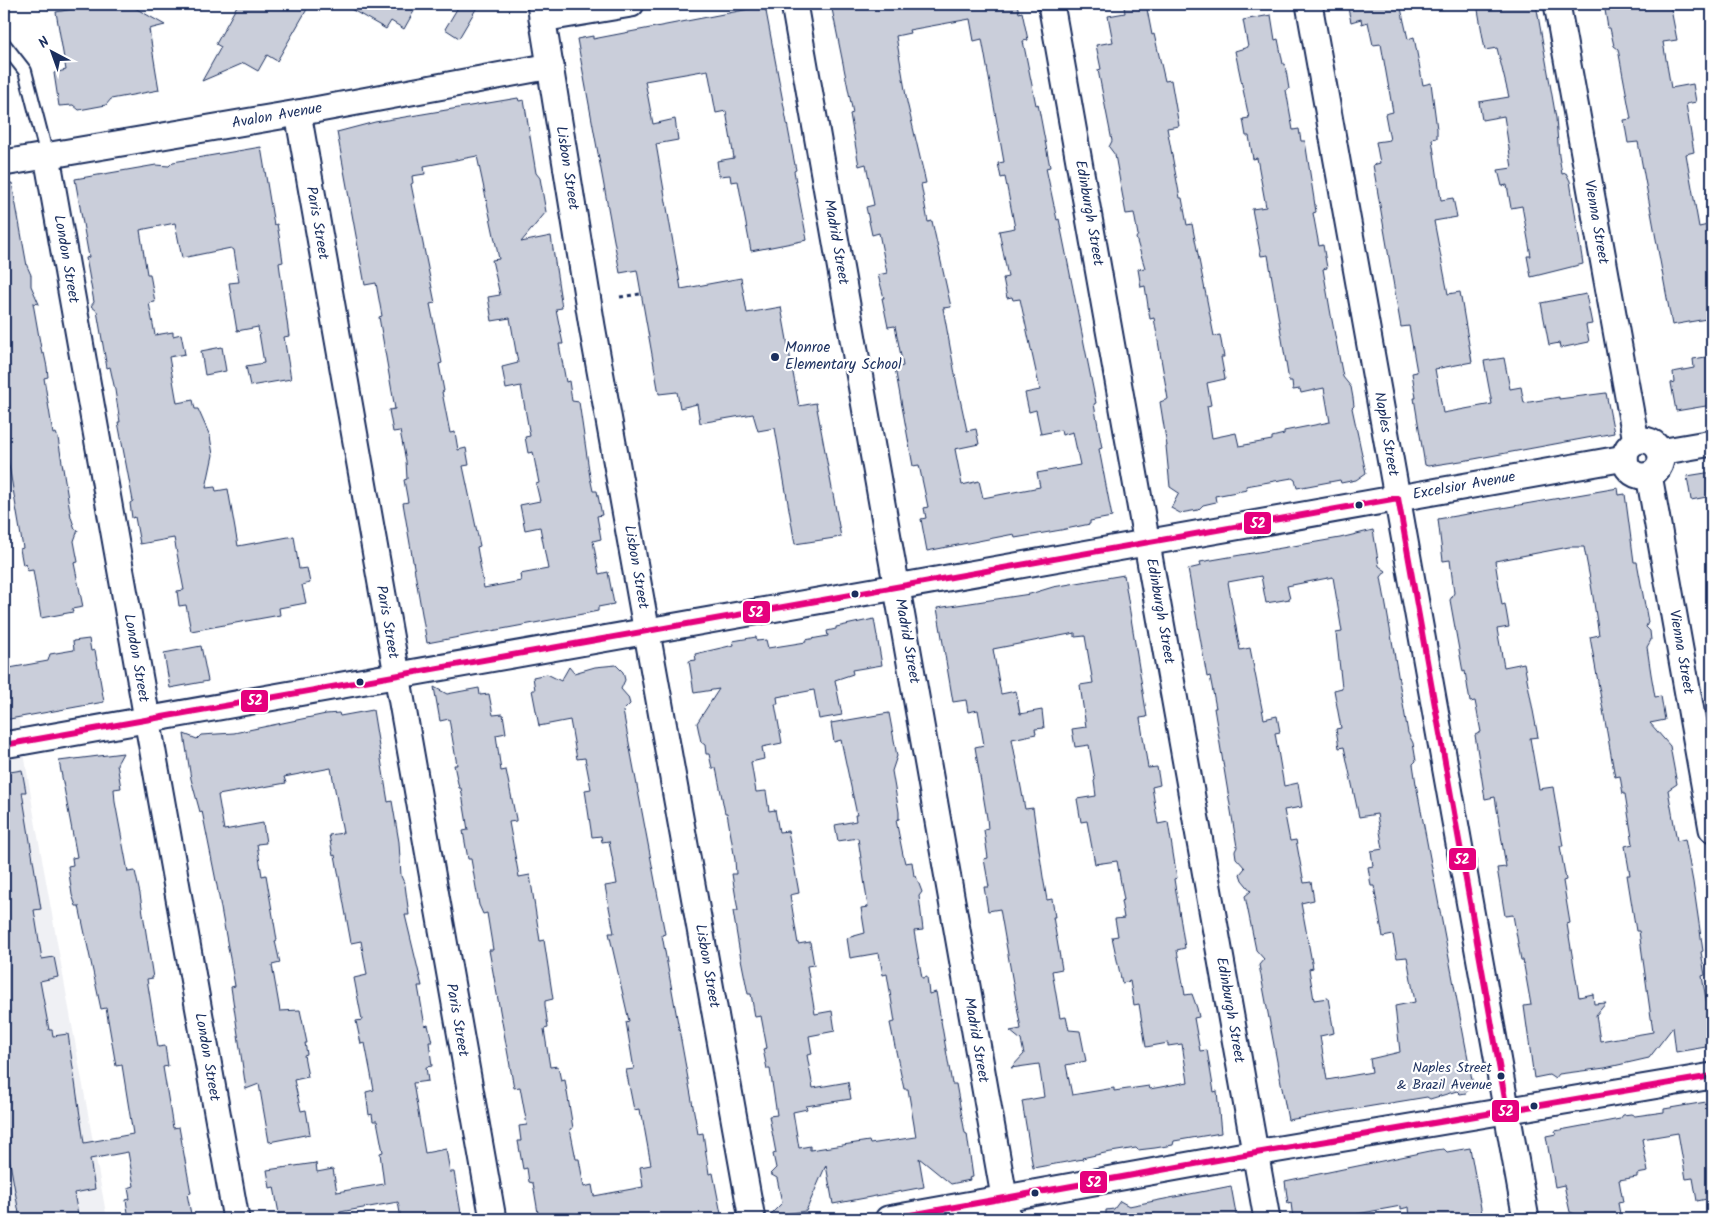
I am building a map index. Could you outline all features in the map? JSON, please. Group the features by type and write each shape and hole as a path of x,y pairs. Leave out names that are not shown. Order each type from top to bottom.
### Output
{"street":[{"path":"541,11 631,4"},
{"name":"Madrid Street","path":"794,4 1006,1209"},
{"name":"Edinburgh Street","path":"1051,4 1267,1219"},
{"name":"Naples Street","path":"1309,4 1526,1219"},
{"name":"Vienna Street","path":"1557,4 1630,450"},
{"name":"Lisbon Street","path":"541,11 592,326 752,1219"},
{"name":"Avalon Avenue","path":"4,163 551,66"},
{"name":"Paris Street","path":"298,112 493,1219"},
{"name":"London Street","path":"47,156 236,1219"},
{"path":"1650,442 1660,452 1658,468 1649,475 1635,474 1626,465 1630,450 1650,442"},
{"path":"1660,452 1712,443"},
{"name":"Excelsior Avenue","path":"4,745 897,586 1148,544 1398,498 1630,450"},
{"name":"Vienna Street","path":"1649,475 1712,829"},
{"path":"888,1219 1006,1209 1256,1153 1712,1076"}],"lane":[{"path":"4,44 25,71 47,156"}],"path":[{"path":"620,297 640,294"}],"shaded area":[{"path":"4,627 33,809 107,1219 4,1219"}],"building":[{"path":"76,4 128,4 165,25 149,29 159,90 111,99 106,105 79,110 73,105 59,106 54,73 66,70 56,12 73,9"},
{"path":"238,4 310,4 277,61 267,55 258,71 244,63 202,81 221,47 216,44"},
{"path":"342,4 418,4 404,29 391,21 386,29"},
{"path":"460,4 479,4 459,38 445,29"},
{"path":"831,4 1017,4 1019,13 1022,12 1028,40 1023,41 1050,167 1046,168 1057,220 1059,219 1096,403 1094,404 1102,448 1099,449 1112,517 1090,521 1090,524 1061,530 1015,538 1014,534 927,551 921,519 926,518 924,508 928,507 919,465 913,466 895,368 903,366 895,326 888,327 882,298 884,298 878,275 887,273 879,233 872,235 866,207 874,205 866,164 859,166 850,114 853,113","holes":["970,19 974,41 982,39 1004,162 998,163 1001,178 1005,177 1015,228 999,231 1008,277 1003,278 1007,298 1012,297 1013,300 1020,299 1040,390 1025,393 1029,412 1036,410 1041,434 1061,430 1062,435 1073,432 1080,465 1037,473 1040,487 983,498 979,481 962,485 955,449 979,444 976,429 967,431 957,385 943,308 951,307 932,221 928,222 921,184 926,183 907,102 896,36 910,33 909,30"]},
{"path":"1146,4 1152,35 1154,34 1165,81 1171,80 1179,126 1167,128 1180,198 1182,198 1187,225 1192,224 1214,336 1220,335 1224,357 1221,357 1225,379 1207,383 1211,405 1207,406 1212,438 1236,433 1239,446 1272,440 1272,437 1284,434 1284,431 1330,422 1324,388 1301,393 1300,389 1293,390 1292,381 1289,381 1268,255 1261,256 1252,209 1266,207 1257,158 1253,159 1249,136 1246,136 1243,119 1249,118 1235,51 1248,47 1243,20 1271,15 1275,40 1278,39 1283,64 1285,64 1289,89 1286,90 1293,130 1299,129 1301,141 1305,141 1316,212 1313,213 1319,246 1323,245 1327,268 1323,269 1331,315 1343,377 1351,387 1354,406 1352,408 1366,473 1356,480 1341,483 1340,480 1297,488 1295,480 1292,478 1246,486 1247,490 1215,496 1216,502 1203,505 1198,510 1180,513 1171,508 1179,493 1170,487 1167,446 1160,402 1168,399 1154,318 1150,319 1145,286 1141,287 1138,269 1145,268 1136,238 1138,235 1134,213 1126,214 1115,155 1109,147 1112,141 1098,70 1101,69 1096,45 1113,42 1108,16 1125,13 1124,7"},
{"path":"1347,4 1400,4 1408,39 1414,37 1423,85 1431,83 1437,129 1437,138 1432,139 1441,200 1453,198 1457,217 1434,221 1448,294 1460,292 1472,362 1435,369 1443,413 1492,404 1484,361 1504,358 1510,389 1521,387 1524,403 1559,397 1559,399 1606,393 1614,433 1474,459 1425,465 1414,398 1416,398 1412,373 1417,372 1409,326 1401,327 1373,165 1380,163 1376,142 1390,140 1385,114 1393,112 1381,44 1373,45 1368,22 1362,24 1361,19 1351,22"},
{"path":"1477,4 1536,4 1556,118 1562,174 1566,173 1570,181 1583,264 1531,277 1527,256 1531,256 1522,206 1511,208 1507,185 1502,186 1498,170 1512,168 1504,116 1482,120 1479,102 1509,97 1497,48 1485,50"},
{"path":"1604,4 1670,4 1677,40 1663,42 1671,88 1693,84 1696,102 1686,104 1694,152 1686,154 1699,227 1708,225 1712,250 1712,318 1672,325 1638,142 1628,143 1624,120 1631,119 1618,49 1614,46 1610,28 1608,28"},
{"path":"765,6 796,170 794,171 807,240 751,251 738,181 731,182 730,175 719,176 717,161 734,158 726,111 716,113 708,70 645,81 653,124 675,119 678,140 656,144 681,289 741,278 747,313 781,307 799,406 816,403 841,537 795,544 775,428 758,431 753,414 700,423 697,404 680,408 677,392 659,394 637,270 620,273 577,39 593,36 593,39"},
{"path":"518,98 519,101 524,100 536,173 540,178 546,212 521,242 551,236 562,308 556,309 563,344 559,344 566,382 569,381 572,401 579,402 590,477 593,491 597,491 602,515 597,516 601,539 593,541 599,574 608,572 614,604 598,607 598,611 427,643 403,503 408,502 404,480 407,479 406,461 400,431 393,432 389,410 395,409 379,317 382,316 376,283 365,285 337,132 375,122","holes":["477,156 499,259 492,260 500,295 488,297 492,321 510,318 518,363 502,367 506,389 521,386 530,436 525,437 528,453 533,452 539,483 536,484 540,501 520,505 525,530 540,527 548,569 520,574 521,581 484,588 477,547 480,546 463,466 469,465 466,448 458,450 455,432 450,433 442,392 444,391 439,364 442,363 430,304 435,303 411,184 413,183 412,176 425,174 424,166"]},
{"path":"261,147 274,225 277,224 283,262 279,263 289,336 284,337 291,379 250,386 246,366 264,363 258,327 237,331 229,283 239,282 234,250 231,248 182,258 175,223 140,230 147,274 150,274 155,302 149,303 155,335 173,332 173,336 181,334 185,354 169,357 177,403 193,400 195,409 198,409 210,436 213,455 206,488 215,487 216,491 228,489 238,546 294,536 299,569 307,568 310,583 302,585 306,603 279,608 280,615 191,631 186,605 179,606 177,591 184,590 174,538 140,544 135,517 132,518 130,503 133,501 118,422 120,422 115,390 110,367 107,368 97,311 91,306 94,302 86,258 89,257 75,179 156,165 169,166 173,162"},
{"path":"12,183 27,266 31,275 31,286 39,304 33,303 42,354 44,353 47,367 48,377 44,378 53,434 56,433 58,438 71,517 75,529 78,530 74,541 78,562 74,563 83,607 72,609 73,612 41,618 33,570 27,571 26,564 23,565 20,549 23,548 4,436 4,184"},
{"path":"1586,294 1592,324 1586,325 1589,342 1560,348 1559,343 1549,345 1541,303"},
{"path":"222,347 226,371 205,375 201,351"},
{"path":"1712,356 1712,405 1676,411 1671,383 1674,382 1673,372 1694,368 1693,359"},
{"path":"1712,472 1712,496 1691,500 1687,476"},
{"path":"1618,488 1619,495 1625,494 1634,562 1637,562 1648,622 1646,627 1650,631 1651,640 1647,647 1655,697 1661,696 1665,720 1650,723 1670,746 1677,784 1668,790 1677,841 1685,839 1693,882 1703,951 1701,952 1705,975 1702,976 1710,1022 1712,1022 1712,1046 1676,1052 1673,1027 1649,1058 1605,1068 1559,1074 1555,1079 1549,1075 1534,1078 1524,1006 1531,1005 1513,915 1505,916 1497,868 1506,867 1495,797 1485,799 1475,735 1481,732 1475,701 1470,702 1465,671 1463,672 1450,600 1454,593 1450,560 1443,561 1438,519","holes":["1569,547 1584,547 1599,635 1590,637 1615,777 1620,776 1623,794 1625,794 1633,844 1625,846 1630,875 1627,875 1636,931 1639,931 1653,1032 1600,1041 1596,1015 1606,1003 1594,1004 1593,994 1579,997 1567,924 1570,923 1563,881 1566,880 1560,846 1563,846 1553,787 1539,789 1530,738 1538,737 1524,663 1504,667 1497,629 1509,627 1505,604 1502,605 1495,561"]},
{"path":"1373,530 1379,566 1386,571 1381,577 1408,733 1413,743 1416,761 1413,764 1416,784 1473,1085 1466,1093 1460,1094 1457,1091 1430,1099 1427,1097 1288,1120 1259,965 1264,959 1256,950 1245,896 1251,891 1242,880 1240,874 1245,868 1236,858 1235,851 1237,847 1214,708 1216,708 1210,676 1207,677 1188,569 1201,566 1200,562 1340,538","holes":["1261,576 1266,603 1290,599 1287,586 1333,577 1342,632 1336,633 1342,688 1334,690 1341,728 1336,729 1339,748 1344,747 1359,817 1377,814 1383,849 1371,851 1373,866 1368,867 1371,886 1374,886 1383,937 1393,935 1397,958 1407,957 1415,1002 1395,1006 1400,1052 1370,1059 1372,1072 1327,1080 1320,1036 1334,1033 1328,998 1314,1000 1309,969 1313,968 1301,903 1314,900 1311,882 1304,883 1296,840 1290,841 1284,810 1302,807 1298,783 1284,786 1275,733 1280,732 1277,716 1264,719 1250,648 1240,650 1228,582"]},
{"path":"1124,575 1147,717 1140,718 1148,768 1157,767 1160,785 1152,787 1158,824 1168,822 1177,878 1174,879 1185,948 1177,950 1185,995 1192,994 1197,1008 1199,1017 1194,1018 1200,1051 1207,1050 1214,1092 1217,1091 1221,1133 1174,1141 1173,1145 1105,1153 1033,1168 1022,1101 1044,1097 1039,1064 1011,1068 1024,1054 1021,1040 1010,1031 1021,1029 1000,909 988,911 984,887 989,887 984,859 988,858 984,830 988,829 975,747 984,745 978,710 968,712 966,700 953,702 937,608 1030,594 1053,587","holes":["1075,633 1075,637 1085,636 1093,683 1080,685 1086,727 1072,729 1075,747 1089,745 1095,780 1096,796 1077,799 1081,822 1087,821 1095,864 1117,861 1124,900 1121,901 1124,918 1115,919 1118,936 1112,937 1122,983 1130,981 1134,1005 1139,1004 1146,1047 1168,1043 1168,1046 1182,1044 1188,1082 1150,1089 1149,1086 1114,1091 1114,1088 1072,1095 1066,1065 1086,1061 1080,1031 1069,1030 1066,1017 1060,1018 1052,971 1062,969 1053,917 1055,917 1052,899 1047,900 1033,808 1025,809 1012,739 1036,734 1035,729 1044,728 1042,710 1020,714 1016,691 1001,694 993,649"]},
{"path":"874,619 882,665 852,670 853,674 835,680 842,715 819,719 814,690 777,697 778,704 775,704 782,743 762,747 764,759 751,762 756,792 766,791 769,811 775,810 779,832 788,831 799,893 790,895 798,944 810,942 814,965 807,966 815,1014 832,1011 835,1031 809,1036 812,1054 807,1055 813,1088 848,1082 851,1099 806,1106 807,1109 793,1112 799,1148 810,1146 810,1150 869,1141 870,1144 916,1137 908,1089 904,1089 890,1023 895,1022 887,974 883,975 879,953 850,958 847,938 865,933 861,908 868,907 858,838 838,841 835,825 856,821 855,815 857,815 841,740 834,742 831,723 889,713 897,756 892,771 899,812 899,819 896,820 905,863 912,862 914,876 916,876 922,892 919,896 923,930 914,931 922,978 927,977 929,994 936,992 952,1084 956,1084 965,1133 967,1134 973,1177 969,1178 970,1180 951,1184 919,1158 924,1187 833,1204 826,1165 806,1211 769,1216 782,1203 777,1178 770,1174 776,1168 773,1154 776,1153 769,1116 777,1115 770,1069 767,1069 763,1049 767,1048 761,1016 755,1017 740,954 733,911 738,911 732,874 736,874 735,860 727,813 725,813 716,768 712,768 709,754 706,754 705,745 701,742 697,723 719,689 694,693 689,661 696,660 695,654 734,645 733,641 756,637 757,641 766,640 768,648 806,642 805,640 828,636 827,631 836,629 836,627"},
{"path":"89,639 91,651 95,650 104,702 4,720 4,669 48,661 50,654 74,650 73,641"},
{"path":"201,646 208,681 170,688 164,653"},
{"path":"616,665 623,672 625,680 621,689 628,697 630,704 623,711 665,934 662,935 698,1134 703,1133 709,1174 713,1173 722,1219 539,1219 533,1183 529,1182 527,1168 523,1169 518,1141 521,1141 519,1126 527,1125 520,1087 514,1088 489,950 493,950 487,913 483,914 479,905 471,859 468,859 463,831 468,830 461,788 459,788 454,765 457,765 449,719 440,721 434,687 447,694 479,688 480,695 489,694 493,715 503,714 506,733 496,735 501,771 506,770 516,819 516,821 509,822 519,877 530,875 540,941 544,940 553,999 545,1001 548,1028 544,1029 550,1067 558,1066 561,1081 565,1080 573,1128 570,1129 576,1159 579,1159 584,1187 592,1185 594,1196 643,1187 640,1167 651,1165 642,1115 640,1116 639,1109 634,1110 626,1070 634,1069 626,1022 629,1021 609,933 614,933 605,886 617,884 609,841 602,842 601,836 592,837 585,790 591,789 585,758 577,759 570,720 539,726 532,690 535,690 533,677 547,674 561,681 569,667 574,673 595,667"},
{"path":"373,710 388,802 392,801 399,842 401,876 405,885 409,915 405,915 422,986 418,986 425,1026 428,1025 432,1042 429,1042 432,1066 426,1067 428,1081 413,1083 425,1153 446,1149 450,1172 454,1172 462,1219 401,1219 398,1202 340,1212 342,1219 280,1219 274,1187 270,1188 267,1170 316,1163 317,1172 333,1169 337,1192 384,1184 380,1153 383,1152 377,1121 373,1121 372,1114 369,1115 366,1092 374,1090 365,1043 361,1044 356,1021 362,1020 354,978 367,975 361,941 351,943 335,855 333,856 329,835 343,833 331,768 284,777 286,783 218,795 224,830 263,823 266,843 257,844 262,876 266,875 277,940 275,941 280,963 272,965 280,1011 300,1010 307,1043 305,1043 307,1054 304,1055 308,1077 294,1080 301,1111 306,1110 310,1134 269,1142 259,1084 246,1089 231,987 235,986 202,811 200,812 191,779 184,734 197,739 201,735 234,733 326,714 339,713 340,716"},
{"path":"123,753 117,764 121,788 114,789 115,802 128,872 135,871 140,894 153,978 147,979 158,1047 165,1046 168,1066 163,1067 173,1128 179,1127 191,1193 187,1194 192,1219 129,1219 126,1200 130,1199 128,1188 134,1186 128,1152 90,1159 95,1189 74,1193 78,1215 55,1219 20,1219 9,1157 6,1155 4,1140 4,773 22,770 26,792 22,792 41,909 34,910 42,959 54,957 58,977 40,981 49,1030 52,1030 53,1036 68,1034 84,1143 133,1134 122,1065 116,1066 106,1008 101,1009 79,906 76,906 72,895 68,866 73,865 72,858 77,857 59,761"},
{"path":"1712,1101 1712,1198 1697,1201 1693,1178 1686,1179 1678,1133 1642,1139 1648,1172 1637,1174 1637,1177 1619,1180 1623,1202 1618,1203 1620,1214 1596,1219 1578,1219 1577,1215 1570,1212 1564,1185 1555,1187 1546,1136 1556,1134 1555,1131 1620,1119 1623,1115 1631,1114 1635,1116 1664,1112 1664,1109"},
{"path":"1470,1148 1483,1219 1410,1219 1409,1207 1401,1209 1401,1206 1357,1214 1358,1219 1293,1219 1291,1203 1288,1204 1285,1181 1435,1150 1444,1149 1447,1152"},
{"path":"1231,1186 1237,1219 1106,1219 1106,1210 1114,1209 1120,1201 1129,1206"}],"transit line":[{"name":"52","path":"4,745 1398,498 1507,1110"},
{"name":"52","path":"888,1219 1256,1153 1712,1076"}],"place":[{"name":"Monroe Elementary School","path":"775,357"},
{"name":"Naples Street & Brazil Avenue","path":"1501,1076"}]}
